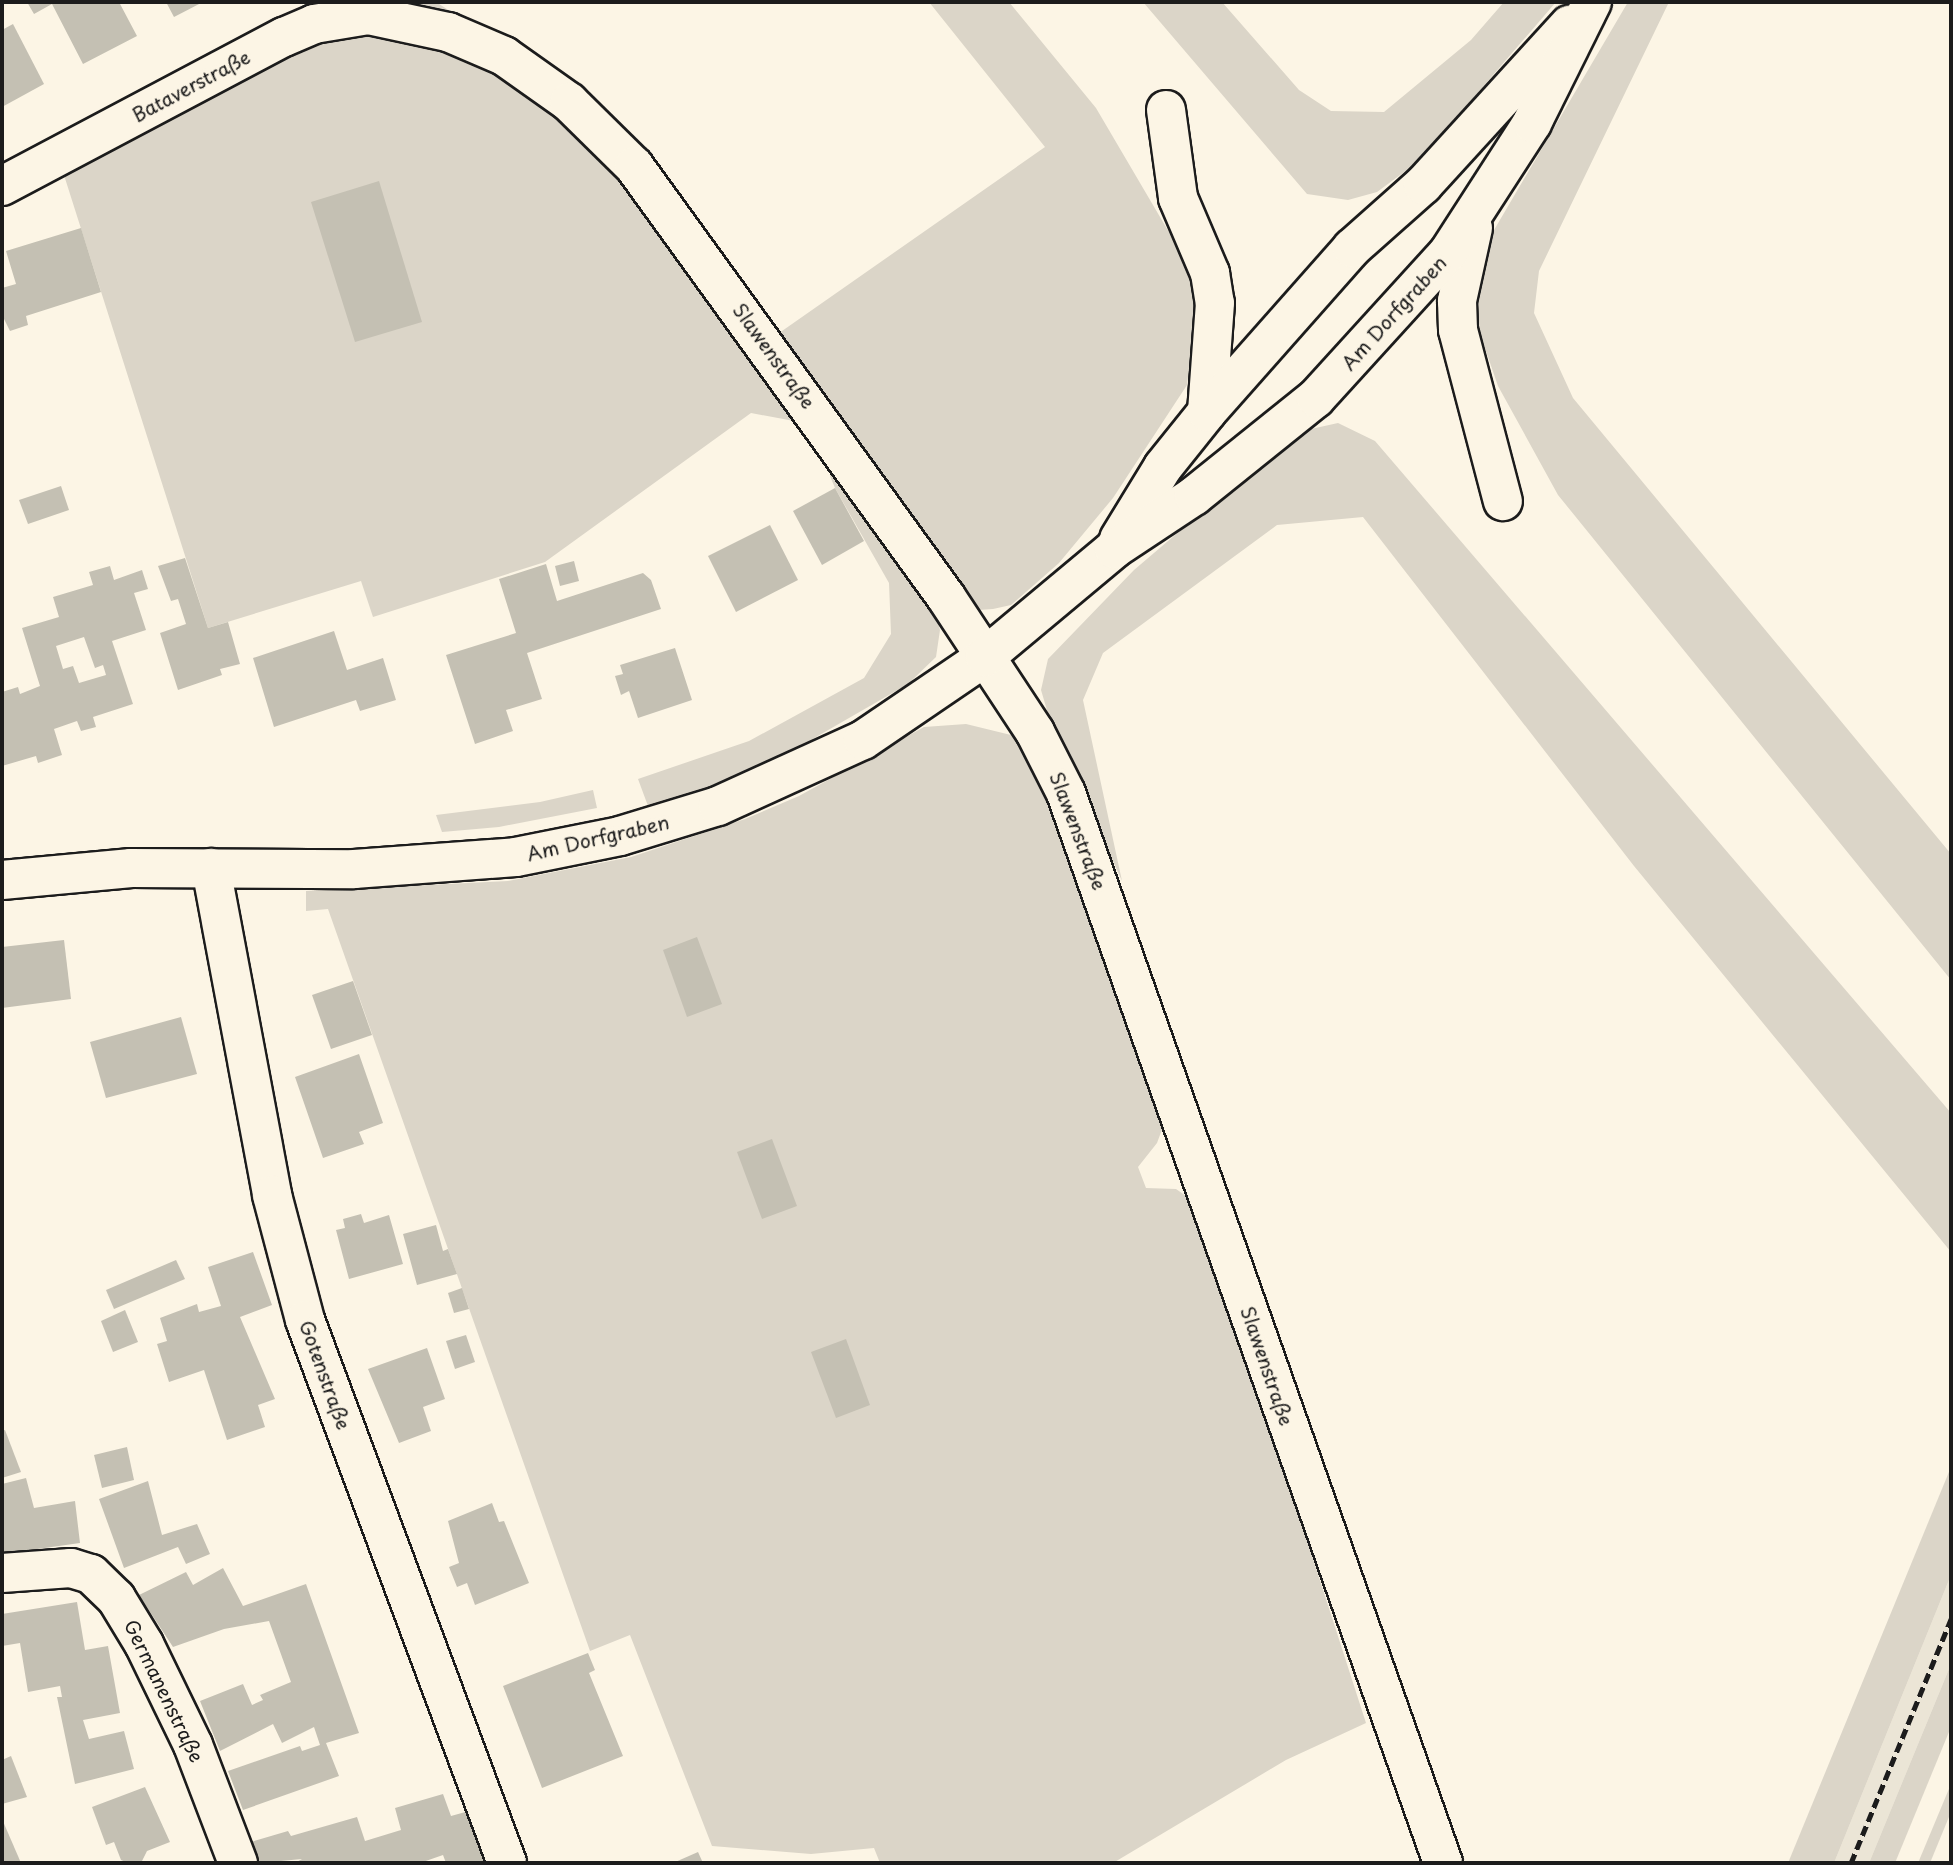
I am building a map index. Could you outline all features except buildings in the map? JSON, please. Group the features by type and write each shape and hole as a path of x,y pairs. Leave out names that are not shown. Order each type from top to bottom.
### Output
{"street":[{"name":"Am Dorfgraben","path":"2,880 131,868 414,867 516,857 620,836 718,806 819,762 914,708 985,657 1114,550 1194,496 1315,398 1448,253 1532,124 1591,3"},
{"name":"Am Dorfgraben","path":"1114,550 1163,467 1207,412 1352,248 1423,185 1520,73 1591,3"},
{"name":"Bataverstraße","path":"2,186 285,37 341,18 389,17"},
{"name":"Slawenstraße","path":"389,17 448,32 504,56 569,102 625,157 756,331 1035,732 1066,793 1443,1863"},
{"path":"1166,110 1178,198 1210,274 1215,303 1207,412"},
{"path":"1478,210 1462,271 1458,330 1503,501"},
{"name":"Gotenstraße","path":"211,868 272,1195 305,1320 507,1863"},
{"name":"Germanenstraße","path":"2,1573 71,1568 91,1574 110,1591 144,1644 193,1745 238,1863"}],"shaded area":[{"path":"384,2 436,2 499,43"},
{"path":"929,2 1009,2 1096,108 1180,251 1197,300 1187,385 1113,498 1059,563 1011,605 993,609 978,610 961,599 772,338 1045,147"},
{"path":"1143,2 1222,2 1299,90 1331,111 1384,112 1471,40 1504,2 1556,2 1419,161 1377,192 1348,200 1307,194"},
{"path":"1628,2 1669,2 1539,271 1534,313 1573,398 1951,854 1951,980 1558,495 1498,386 1479,331 1478,284 1487,242"},
{"path":"353,31 478,54 596,141 795,404 794,421 751,413 545,562 373,617 361,581 208,628 63,172 305,42"},
{"path":"1338,423 1375,441 1951,1113 1951,1252 1634,866 1363,517 1277,525 1103,653 1083,700 1122,881 1052,727 1041,690 1048,659 1134,570 1269,455 1302,431"},
{"path":"836,463 936,615 940,630 936,657 908,684 797,748 706,788 648,806 638,779 749,741 864,678 891,634 889,583 835,488 830,476"},
{"path":"966,724 1011,735 1031,753 1167,1116 1157,1143 1138,1167 1146,1188 1176,1189 1199,1205 1366,1723 1286,1760 1113,1863 880,1863 874,1848 811,1854 712,1846 630,1635 590,1651 328,909 306,911 306,891 508,881 631,857 745,819 799,796 924,727"},
{"path":"593,790 597,808 499,827 442,832 436,815 540,802"},
{"path":"1951,1467 1951,1575 1834,1863 1788,1863"},
{"path":"1951,1575 1951,1664 1869,1863 1834,1863"},
{"path":"1951,1664 1951,1727 1895,1863 1869,1863"},
{"path":"1951,1784 1951,1812 1930,1863 1918,1863"}],"railway":[{"path":"1851,1863 1951,1619"}]}
